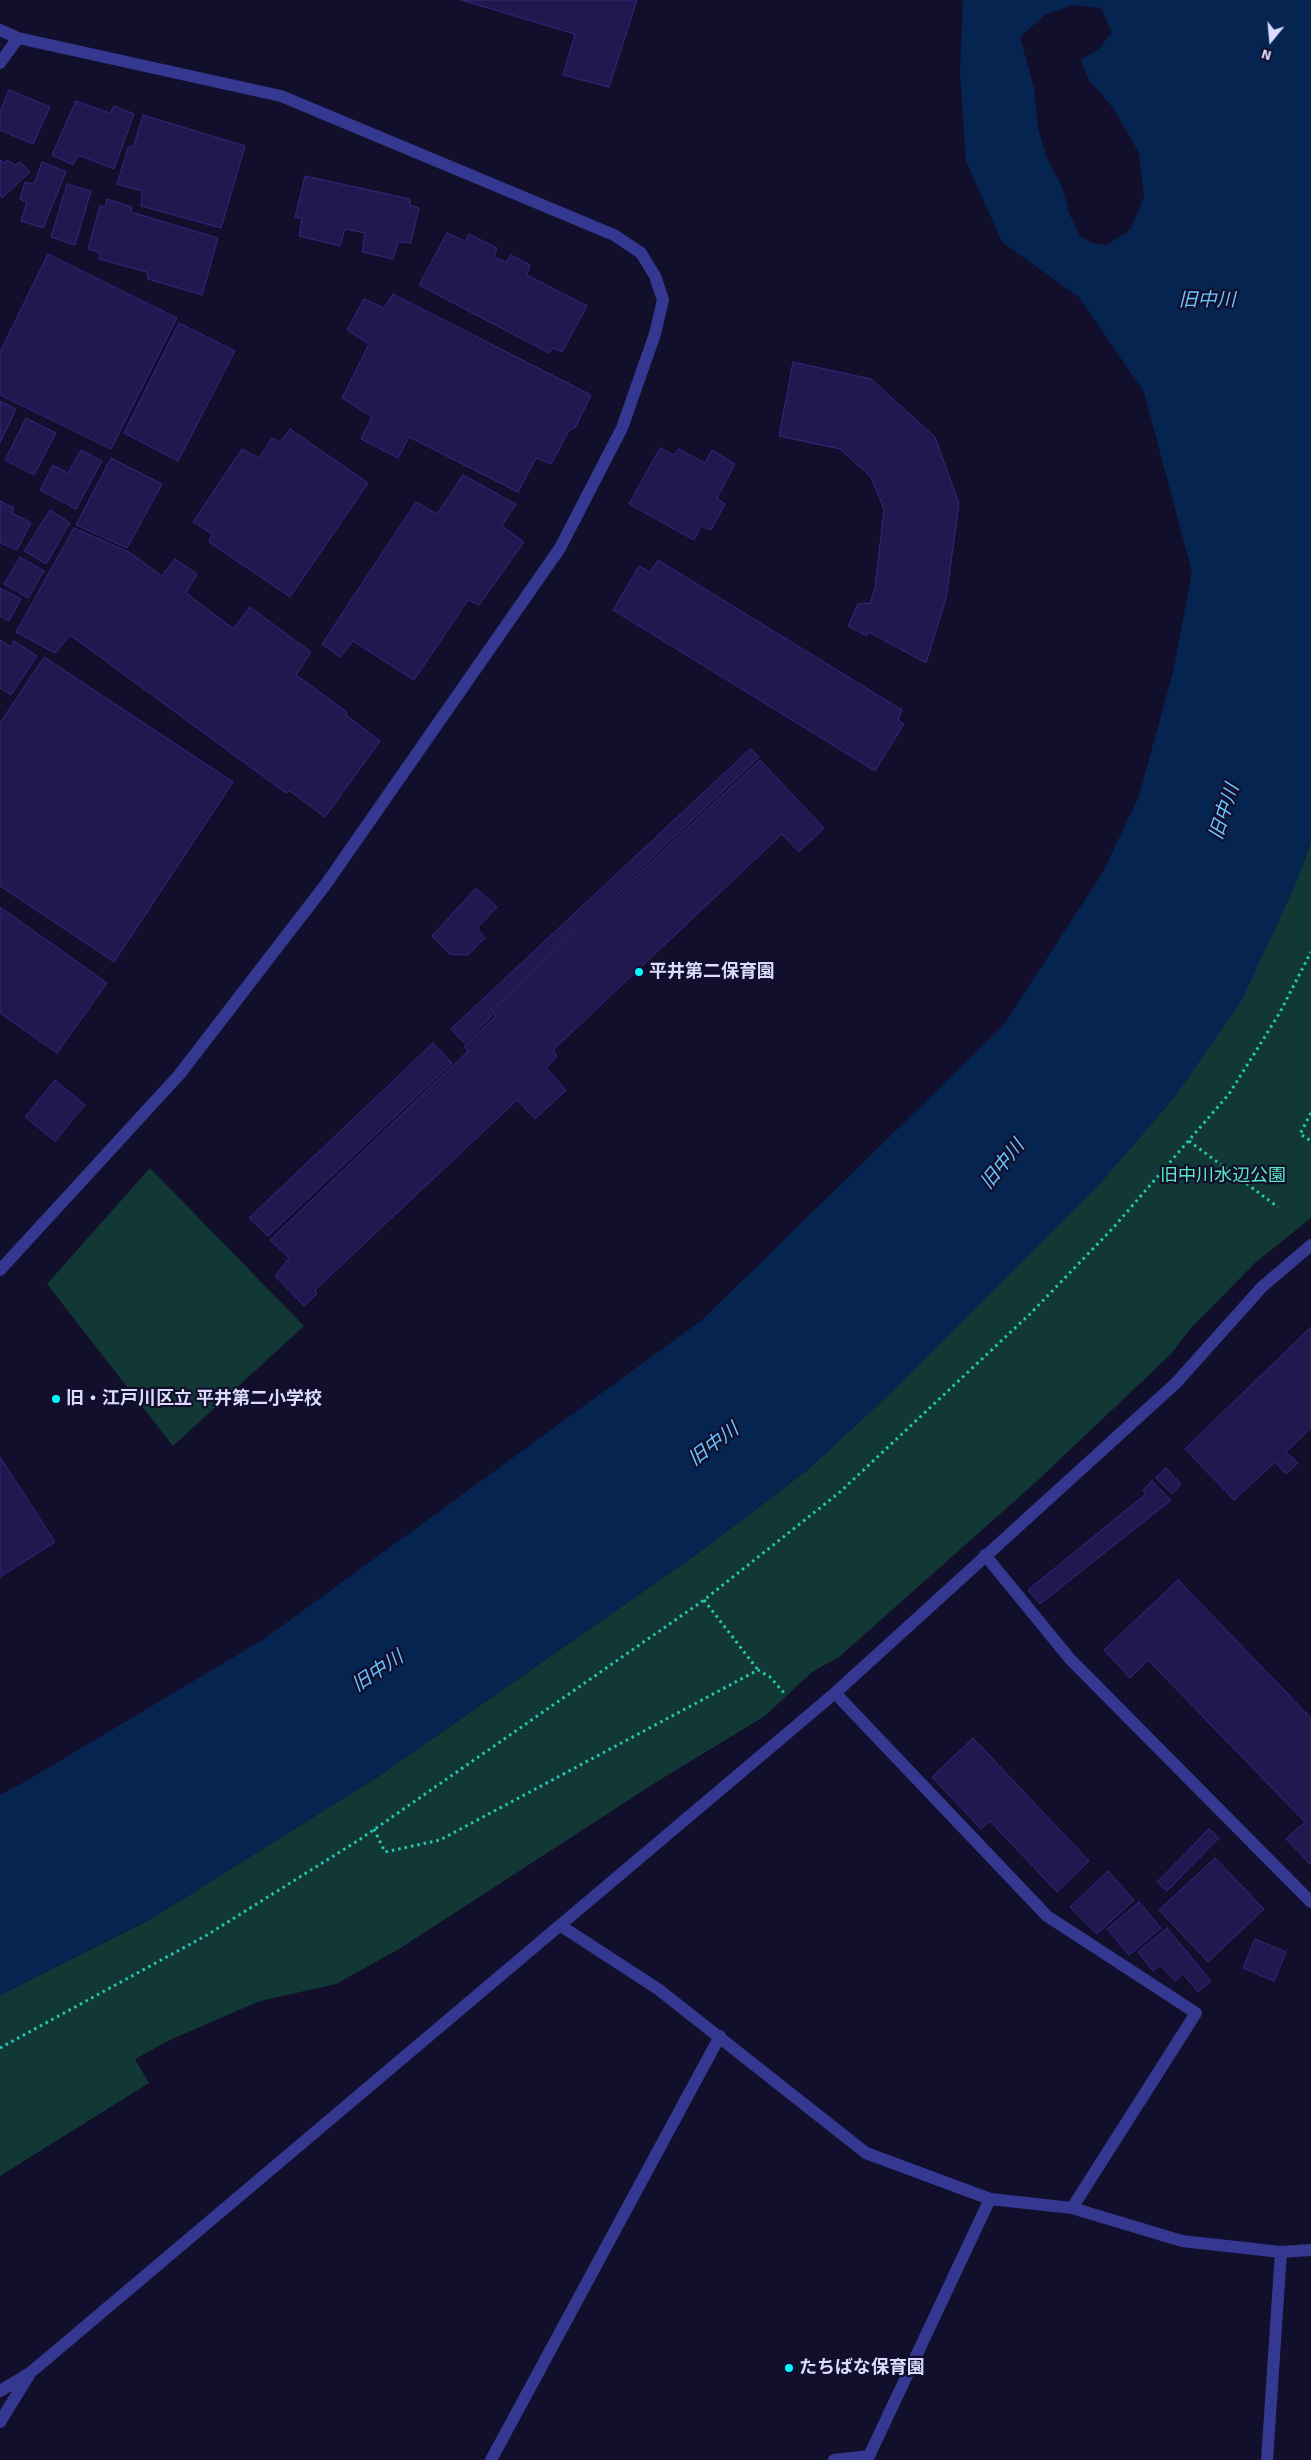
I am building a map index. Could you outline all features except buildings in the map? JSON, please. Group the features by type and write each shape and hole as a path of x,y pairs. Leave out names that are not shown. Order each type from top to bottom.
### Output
{"street":[{"path":"0,30 18,38 281,96 614,235 640,253 655,276 663,300 655,334 622,428 560,548 326,884 180,1075 0,1270"},
{"path":"0,62 18,38"},
{"path":"0,2391 30,2374 835,1693 1176,1383 1262,1287 1311,1245"},
{"path":"985,1555 1070,1658 1311,1902"},
{"path":"835,1693 1048,1916 1196,2013 1072,2208"},
{"path":"561,1926 658,1989 866,2153 990,2199 1072,2208 1182,2241 1281,2252 1311,2250"},
{"path":"491,2460 720,2036"},
{"path":"834,2460 869,2456 990,2199"},
{"path":"1267,2460 1281,2252"},
{"path":"0,2422 30,2374"}],"path":[{"path":"0,2048 207,1935 374,1829 704,1600 840,1492 1030,1313 1113,1228 1189,1141 1228,1094 1279,1014 1311,952"},
{"path":"1311,1113 1300,1134 1311,1141"},
{"path":"1189,1141 1278,1207"},
{"path":"704,1600 758,1670 770,1677 806,1717"},
{"path":"374,1829 384,1852 440,1840 758,1670"}],"green space":[{"name":"旧中川水辺公園","path":"1311,842 1311,1218 1255,1263 1191,1328 1171,1354 1037,1481 839,1657 812,1672 765,1716 658,1781 399,1949 336,1984 260,2001 172,2039 135,2059 149,2083 0,2176 0,1995 151,1919 379,1776 697,1554 810,1468 1293,890"},
{"path":"150,1168 304,1326 173,1446 47,1284"}],"water":[{"name":"旧中川","path":"963,0 1311,0 1311,842 1293,890 1242,1000 1175,1097 1099,1185 891,1393 810,1468 697,1554 379,1776 151,1919 0,1995 0,1795 264,1639 702,1320 1003,1026 1103,872 1139,796 1173,672 1192,572 1144,392 1079,297 1002,242 966,161 960,72","holes":["1072,5 1101,8 1112,32 1099,49 1081,60 1089,80 1114,109 1139,153 1144,197 1131,229 1107,245 1092,243 1080,236 1069,213 1061,184 1047,159 1038,129 1034,88 1020,37 1045,15"]}],"place":[{"name":"平井第二保育園","path":"639,972"},
{"name":"旧・江戸川区立 平井第二小学校","path":"56,1399"},
{"name":"たちばな保育園","path":"789,2368"}]}
